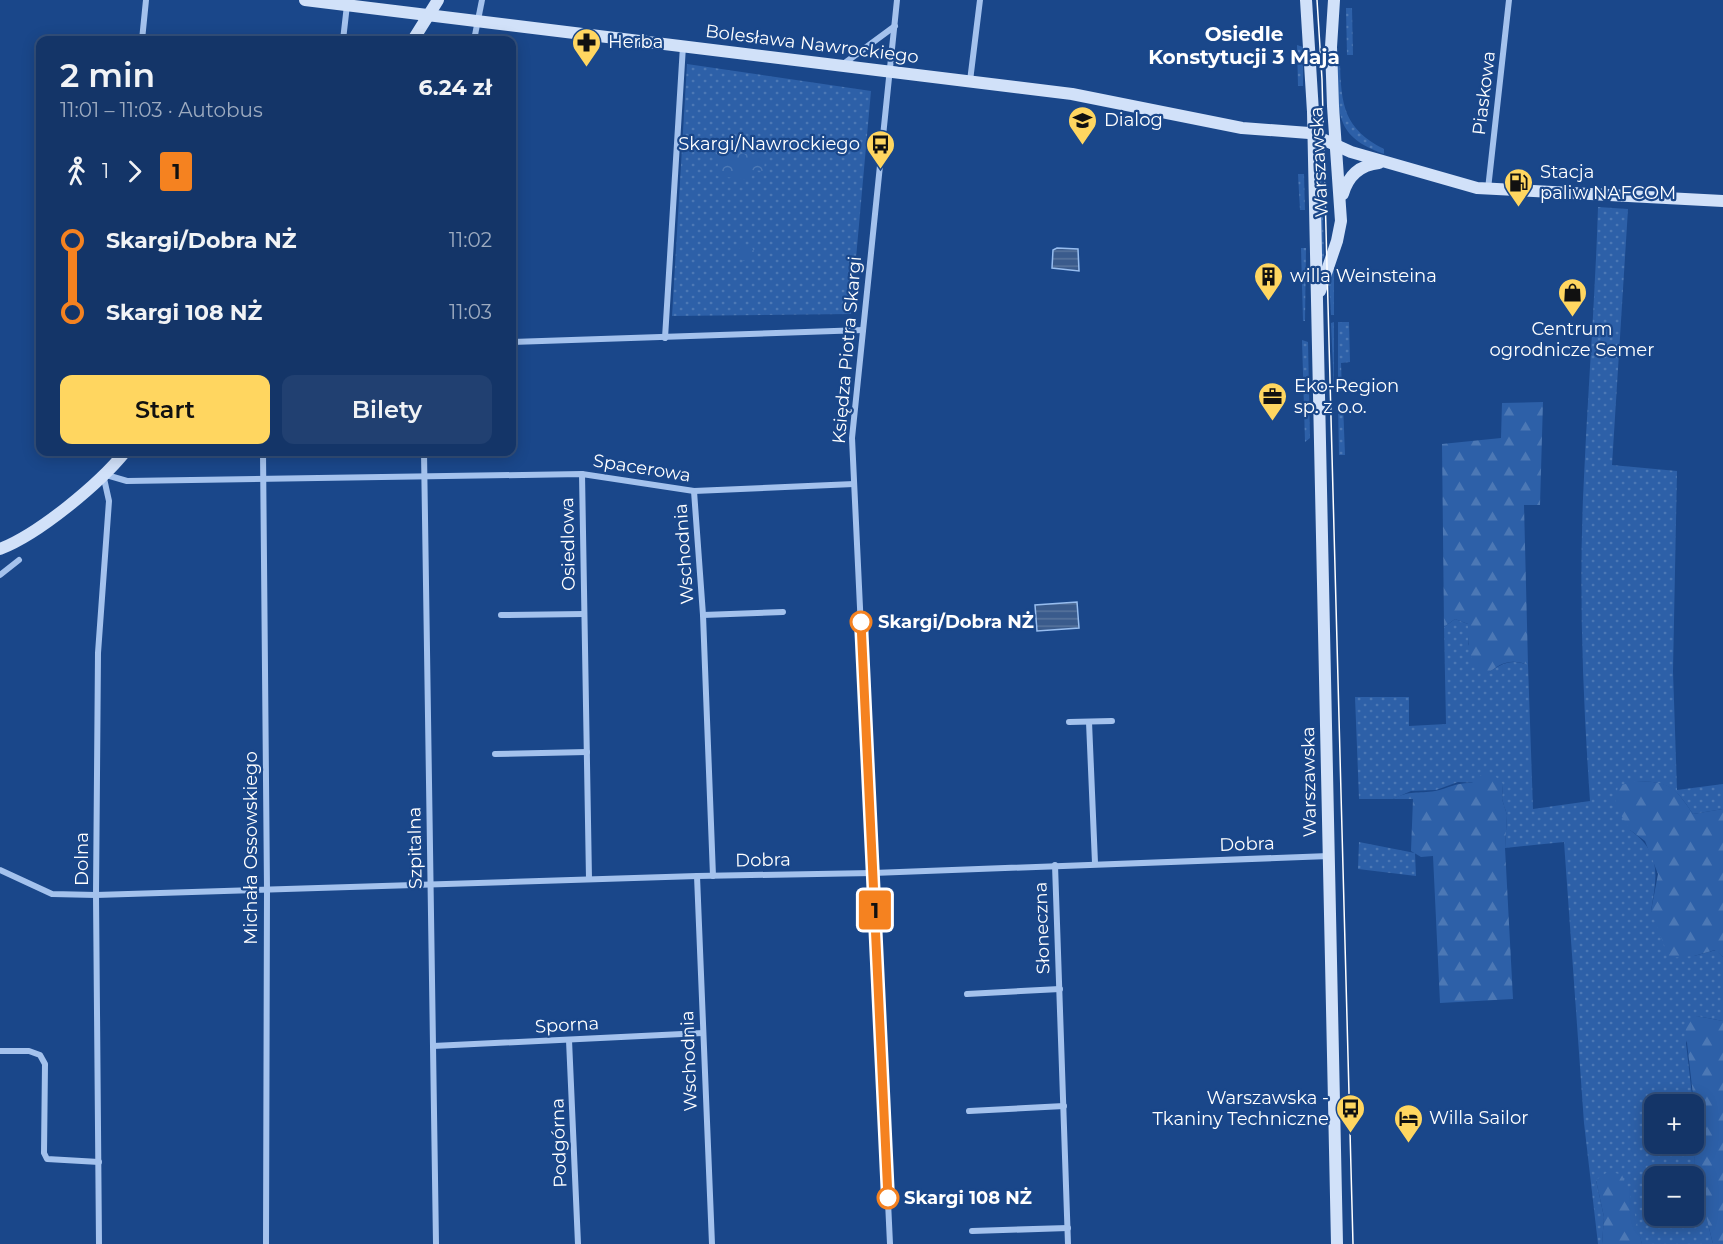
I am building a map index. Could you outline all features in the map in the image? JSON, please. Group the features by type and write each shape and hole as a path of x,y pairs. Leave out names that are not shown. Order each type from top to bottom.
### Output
{"main road":[{"name":"Bolesława Nawrockiego","path":"305,0 1072,94 1242,128 1313,134"},
{"path":"416,36 438,0"},
{"name":"Warszawska","path":"1306,0 1313,134 1315,319 1329,856 1336,1244"},
{"name":"Warszawska","path":"1315,319 1321,286 1340,230 1341,201 1331,47 1334,0"},
{"path":"1313,134 1337,146 1386,163 1452,182 1488,189 1723,201"},
{"path":"1341,201 1348,182 1356,171 1367,165 1386,163"},
{"path":"0,549 35,531 121,456"}],"street":[{"path":"142,36 146,0"},
{"path":"475,36 482,0"},
{"name":"Księdza Piotra Skargi","path":"890,1244 852,438 897,0"},
{"path":"970,81 980,0"},
{"name":"Piaskowa","path":"1488,189 1509,0"},
{"path":"343,36 347,5"},
{"path":"841,66 895,27"},
{"path":"664,338 684,46"},
{"path":"516,342 863,330"},
{"name":"Michała Ossowskiego","path":"263,456 267,889 266,1244"},
{"name":"Szpitalna","path":"424,456 436,1244"},
{"name":"Spacerowa","path":"103,474 127,481 582,474 694,491 854,484"},
{"name":"Dolna","path":"99,1244 96,895 98,653 109,501 103,474"},
{"name":"Osiedlowa","path":"582,474 589,879"},
{"name":"Wschodnia","path":"694,491 703,615 713,876"},
{"path":"0,575 19,560"},
{"name":"Wschodnia","path":"703,615 783,612"},
{"name":"Osiedlowa","path":"501,615 584,614"},
{"path":"1069,722 1112,721"},
{"path":"1089,722 1095,863"},
{"path":"495,754 587,752"},
{"name":"Dobra","path":"0,870 52,894 96,895 589,879 873,873 1329,856"},
{"name":"Słoneczna","path":"1055,865 1068,1244"},
{"name":"Wschodnia","path":"697,876 712,1244"},
{"name":"Słoneczna","path":"967,994 1059,989"},
{"name":"Sporna","path":"433,1046 703,1033"},
{"name":"Podgórna","path":"569,1040 578,1244"},
{"path":"0,1051 29,1051 40,1054 45,1064 44,1153 47,1159 99,1162"},
{"path":"969,1110 1064,1106"},
{"path":"972,1231 1068,1228"}],"green space":[{"path":"1346,8 1352,8 1353,55 1347,55"},
{"path":"1297,45 1303,47 1303,86 1298,86"},
{"path":"1340,62 1342,91 1347,114 1360,133 1384,149 1384,154 1356,140 1343,122 1335,67"},
{"path":"687,64 871,91 851,314 672,316"},
{"path":"719,151 765,156 764,171 752,170 751,180 717,176"},
{"path":"1317,173 1322,173 1324,257 1321,260"},
{"path":"1298,174 1304,174 1305,210 1300,210"},
{"path":"1598,207 1628,209 1612,465 1677,471 1673,671 1677,790 1723,784 1723,809 1693,814 1676,792 1670,788 1656,783 1636,781 1630,830 1648,847 1655,866 1655,887 1651,911 1694,956 1716,950 1723,957 1723,1021 1697,1016 1686,1043 1692,1094 1644,1094 1644,1154 1695,1154 1695,1166 1644,1166 1644,1226 1704,1226 1704,1208 1713,1244 1642,1244 1639,1234 1596,1180 1604,1217 1602,1244 1598,1244 1584,1123 1564,842 1505,848 1507,815 1502,799 1503,784 1458,782 1436,790 1411,791 1393,799 1359,799 1355,697 1409,697 1409,726 1446,724 1444,627 1455,619 1468,624 1468,644 1486,674 1506,663 1516,662 1528,665 1533,809 1590,801 1582,650 1581,574"},
{"path":"746,245 752,247 754,253 752,259 746,261 740,259 738,253 740,247"},
{"path":"1301,248 1306,248 1305,321 1303,321"},
{"path":"1334,264 1334,315 1331,315 1329,281"},
{"path":"1334,322 1334,391 1331,323"},
{"path":"1338,322 1349,322 1350,362 1341,363 1342,391 1338,391"},
{"path":"1302,340 1308,342 1310,438 1305,442"},
{"path":"1543,402 1540,505 1524,505 1528,665 1510,662 1496,667 1486,675 1472,658 1468,640 1468,624 1455,619 1444,627 1442,444 1501,438 1502,403"},
{"path":"1338,403 1343,403 1345,455 1339,455"},
{"path":"1481,775 1494,775 1503,784 1502,799 1507,815 1505,848 1513,999 1440,1003 1433,856 1421,857 1411,851 1413,799 1393,799 1409,793 1435,791 1457,784 1472,783"},
{"path":"1636,781 1664,784 1670,787 1681,797 1693,814 1723,809 1723,957 1715,950 1694,956 1669,958 1651,911 1658,874 1645,841 1630,830 1615,805 1618,786"},
{"path":"1359,842 1415,853 1416,876 1358,869"},
{"path":"1697,1016 1723,1021 1723,1244 1713,1244 1704,1208 1704,1166 1695,1166 1695,1154 1704,1154 1704,1094 1693,1094 1685,1025"},
{"path":"1609,1171 1622,1175 1631,1198 1642,1244 1602,1244 1604,1217 1596,1180"}],"shaded area":[{"path":"1057,248 1078,249 1079,271 1052,268 1053,250"},
{"path":"1077,602 1079,628 1037,631 1035,605"}],"tram line":[{"path":"1317,0 1322,79 1353,1244"}],"bus line":[{"name":"1","path":"861,622 888,1198"}],"place":[{"name":"Herba","path":"587,68"},
{"name":"Dialog","path":"1083,146"},
{"name":"Skargi/Nawrockiego","path":"881,170"},
{"name":"Stacja paliw NAFCOM","path":"1519,208"},
{"name":"willa Weinsteina","path":"1269,302"},
{"name":"Centrum ogrodnicze Semer","path":"1572,318"},
{"name":"Eko-Region sp. z o.o.","path":"1273,422"},
{"name":"Skargi/Dobra NŻ","path":"861,622"},
{"name":"Warszawska - Tkaniny Techniczne","path":"1350,1134"},
{"name":"Willa Sailor","path":"1408,1144"},
{"name":"Skargi 108 NŻ","path":"888,1198"}],"district":[{"name":"Osiedle Konstytucji 3 Maja","path":"1244,46"}]}
